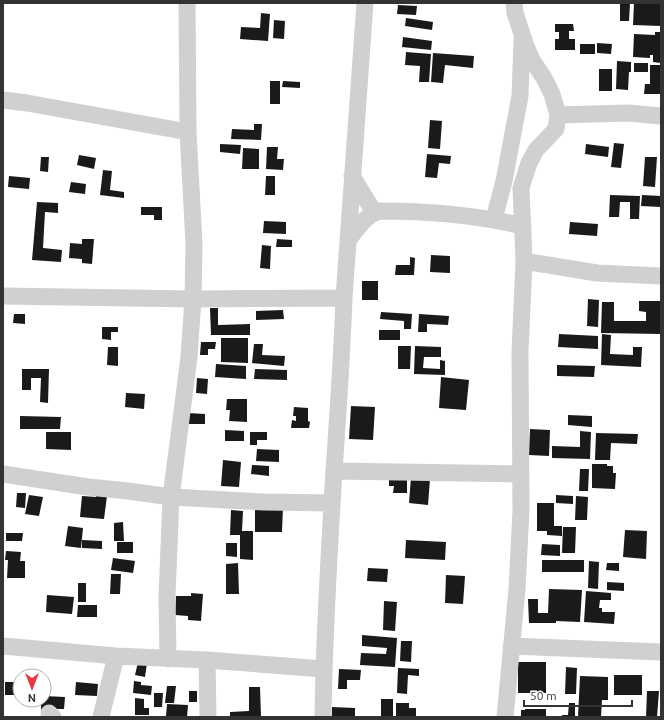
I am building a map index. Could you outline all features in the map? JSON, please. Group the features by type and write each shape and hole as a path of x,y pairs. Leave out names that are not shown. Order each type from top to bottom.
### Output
{"street":[{"path":"168,659 167,596 171,497 189,357 193,299 194,244 188,132 187,3"},
{"path":"323,717 332,503 344,298 365,3"},
{"path":"505,717 517,589 521,510 520,352 524,262 521,188 529,163 536,150 556,129 558,115 552,94 544,78 532,60 522,35 515,13 514,3"},
{"path":"494,219 504,181 520,96 522,35"},
{"path":"3,100 188,132"},
{"path":"558,115 628,113 660,120"},
{"path":"352,176 374,212"},
{"path":"349,239 362,222 374,212 403,211 443,213 494,219 522,226"},
{"path":"524,262 597,273 661,276"},
{"path":"3,296 193,299 344,298"},
{"path":"334,471 521,474"},
{"path":"3,474 88,487 128,490 171,497 264,502 332,503"},
{"path":"3,646 116,656 207,660 324,670"},
{"path":"512,646 661,652"},
{"path":"102,717 116,656"},
{"path":"207,660 208,717"}],"building":[{"path":"620,3 630,3 629,21 620,21"},
{"path":"634,3 661,3 661,26 633,25"},
{"path":"398,5 417,6 416,15 397,14"},
{"path":"261,13 270,14 268,41 240,39 241,27 260,28"},
{"path":"406,18 433,22 432,30 405,26"},
{"path":"274,20 285,21 284,39 273,38"},
{"path":"555,24 573,24 574,31 569,31 569,39 575,39 575,50 555,50 555,39 559,39 559,32 555,32"},
{"path":"655,32 661,32 661,63 653,62 653,55 650,55 650,58 633,57 634,34 655,35"},
{"path":"403,37 432,41 431,50 402,47"},
{"path":"597,43 612,44 611,54 597,53"},
{"path":"580,44 595,44 595,54 580,54"},
{"path":"406,52 431,54 429,82 419,82 420,66 405,65"},
{"path":"433,53 474,56 473,68 445,65 443,83 431,82"},
{"path":"617,61 631,62 628,90 616,89"},
{"path":"634,63 648,63 648,72 634,72"},
{"path":"650,65 661,65 661,94 644,94 645,84 650,84"},
{"path":"599,69 612,69 612,91 599,91"},
{"path":"270,81 280,81 280,104 270,104"},
{"path":"283,81 300,82 300,88 282,87"},
{"path":"430,120 442,121 440,149 428,148"},
{"path":"254,124 262,124 261,140 231,139 232,129 254,130"},
{"path":"614,143 624,144 621,168 611,167"},
{"path":"220,144 241,145 240,154 220,152"},
{"path":"586,144 609,147 608,157 585,154"},
{"path":"267,147 278,147 277,159 284,159 283,170 266,169"},
{"path":"243,148 259,149 259,169 242,169"},
{"path":"427,154 451,156 450,164 439,163 437,178 425,177"},
{"path":"79,155 96,158 94,169 77,165"},
{"path":"41,157 49,157 48,172 40,171"},
{"path":"645,157 657,157 655,187 643,186"},
{"path":"103,170 112,171 110,190 124,192 124,198 100,195"},
{"path":"9,176 30,178 29,189 8,187"},
{"path":"266,176 275,176 275,195 265,195"},
{"path":"71,182 86,184 85,194 69,192"},
{"path":"610,195 640,196 639,219 630,219 630,202 620,202 619,217 609,217"},
{"path":"642,195 661,196 661,207 641,206"},
{"path":"37,202 58,203 58,213 45,212 43,248 62,250 61,262 32,260"},
{"path":"141,207 162,207 162,220 154,220 154,215 141,215"},
{"path":"264,221 286,222 286,234 263,233"},
{"path":"570,222 598,224 597,236 569,234"},
{"path":"82,239 94,239 92,264 82,263 82,259 69,258 70,243 82,244"},
{"path":"277,239 292,240 292,247 276,247"},
{"path":"262,245 271,246 270,269 260,268"},
{"path":"431,255 450,256 450,273 430,272"},
{"path":"410,257 415,258 414,275 395,275 396,265 410,265"},
{"path":"362,281 378,281 378,300 362,300"},
{"path":"588,299 599,300 598,327 587,326"},
{"path":"639,301 661,301 661,334 601,333 602,302 614,302 614,321 646,321 646,312 639,311"},
{"path":"210,308 218,308 218,325 250,324 250,335 211,335"},
{"path":"283,310 284,319 256,320 256,311"},
{"path":"381,312 412,314 411,329 404,329 404,321 380,319"},
{"path":"14,314 25,314 25,324 13,323"},
{"path":"419,314 449,316 448,325 427,324 427,332 418,332"},
{"path":"102,327 118,327 118,332 111,332 111,340 102,339"},
{"path":"379,330 400,330 400,340 379,340"},
{"path":"559,334 598,336 598,349 558,347"},
{"path":"602,334 611,335 610,354 633,355 633,347 642,347 641,367 601,365"},
{"path":"221,338 248,338 248,363 221,362"},
{"path":"201,342 216,342 215,349 208,349 208,355 200,355"},
{"path":"254,344 263,344 262,355 285,356 284,366 252,363"},
{"path":"398,346 411,346 410,369 398,369"},
{"path":"415,346 441,347 441,357 424,357 423,368 440,369 440,360 445,361 445,375 414,374"},
{"path":"108,347 118,347 118,366 107,365"},
{"path":"216,364 246,366 246,379 215,377"},
{"path":"557,365 595,366 594,377 557,376"},
{"path":"22,369 49,369 48,403 40,402 41,378 31,378 31,390 22,390"},
{"path":"255,369 287,370 287,380 254,379"},
{"path":"441,377 469,380 466,410 439,408"},
{"path":"197,378 208,379 207,394 196,393"},
{"path":"126,393 145,394 144,409 125,407"},
{"path":"227,399 247,399 247,422 229,421 230,410 226,410"},
{"path":"351,406 375,407 373,440 349,439"},
{"path":"294,407 308,408 308,421 310,422 309,428 291,428 292,420 296,421 296,416 293,416"},
{"path":"188,413 205,414 205,424 188,424"},
{"path":"568,415 592,416 592,427 568,425"},
{"path":"20,416 61,417 60,429 20,429"},
{"path":"530,429 550,430 549,456 529,455"},
{"path":"225,430 244,431 244,441 225,441"},
{"path":"580,431 591,432 590,459 552,458 552,446 580,447"},
{"path":"46,432 71,432 71,450 46,449"},
{"path":"250,432 267,432 267,440 257,440 257,445 250,445"},
{"path":"596,433 638,434 637,444 611,443 610,460 595,460"},
{"path":"257,449 279,450 279,462 256,461"},
{"path":"223,460 241,462 239,487 221,486"},
{"path":"592,464 607,464 607,466 613,466 613,473 616,473 615,489 592,488"},
{"path":"252,465 269,466 269,476 251,474"},
{"path":"580,469 589,469 588,491 579,491"},
{"path":"389,476 407,477 407,493 393,493 394,486 389,486"},
{"path":"411,477 430,479 428,505 409,503"},
{"path":"17,493 26,493 25,508 16,507"},
{"path":"96,494 107,496 104,519 80,517 82,496 96,497"},
{"path":"29,495 43,497 39,516 25,514"},
{"path":"556,495 573,496 573,504 556,503"},
{"path":"576,496 588,497 587,520 575,520"},
{"path":"537,503 554,503 554,526 562,526 562,536 547,535 547,531 537,531"},
{"path":"255,506 283,507 282,532 255,532"},
{"path":"231,510 243,511 242,531 253,531 253,560 240,559 240,535 230,535"},
{"path":"123,522 124,541 114,541 114,523"},
{"path":"68,526 83,528 81,548 65,546"},
{"path":"563,527 576,527 575,553 562,553"},
{"path":"625,530 647,531 646,559 623,557"},
{"path":"6,533 23,533 22,541 6,541"},
{"path":"82,540 102,541 102,549 82,548"},
{"path":"406,540 446,542 445,560 405,558"},
{"path":"117,542 133,542 133,553 117,553"},
{"path":"226,543 237,543 237,557 226,556"},
{"path":"542,544 560,545 560,556 541,555"},
{"path":"6,551 21,552 20,561 25,561 25,578 7,578 8,560 5,560"},
{"path":"113,558 135,561 133,573 111,570"},
{"path":"542,560 584,560 584,572 542,572"},
{"path":"589,561 599,562 598,589 588,588"},
{"path":"238,563 239,594 226,594 226,564"},
{"path":"607,563 619,563 619,571 606,570"},
{"path":"368,568 388,569 387,582 367,581"},
{"path":"111,574 121,574 120,594 110,594"},
{"path":"446,575 465,576 463,604 445,603"},
{"path":"607,582 624,583 624,591 607,590"},
{"path":"78,583 86,583 86,602 78,602"},
{"path":"549,589 582,590 580,622 556,621 556,623 529,623 528,599 538,599 538,613 548,613"},
{"path":"586,591 611,593 611,600 600,600 599,608 602,608 602,612 615,612 614,624 584,622"},
{"path":"191,593 203,594 201,621 188,620 188,616 175,615 176,596 191,596"},
{"path":"47,595 74,597 72,614 46,612"},
{"path":"384,601 397,602 395,631 383,630"},
{"path":"78,605 97,605 97,617 77,617"},
{"path":"362,635 397,638 395,667 360,665 361,653 386,654 387,648 362,646"},
{"path":"401,641 412,641 411,662 400,661"},
{"path":"138,662 147,663 145,677 135,675"},
{"path":"518,662 546,662 546,693 518,693"},
{"path":"566,667 577,668 576,694 565,694"},
{"path":"398,668 419,669 419,676 408,675 407,694 397,693"},
{"path":"339,669 361,670 360,680 347,680 347,689 338,689"},
{"path":"614,675 642,675 642,695 614,695"},
{"path":"580,676 608,677 608,700 602,700 601,717 578,717"},
{"path":"134,681 141,682 141,685 152,686 151,695 133,693"},
{"path":"5,682 12,682 12,695 5,695"},
{"path":"76,682 98,684 97,696 75,695"},
{"path":"167,686 176,686 174,703 165,703"},
{"path":"249,687 260,687 261,717 230,717 230,712 249,711"},
{"path":"189,691 197,691 197,702 189,702"},
{"path":"647,691 659,691 657,717 646,717"},
{"path":"154,693 163,693 162,707 154,707"},
{"path":"52,696 65,697 64,709 41,709 52,708"},
{"path":"135,698 144,699 144,708 149,708 149,715 135,715"},
{"path":"381,699 393,699 393,717 381,717"},
{"path":"396,703 409,703 409,708 416,708 416,717 396,717"},
{"path":"569,703 575,703 575,717 562,717 562,715 568,715"},
{"path":"167,704 188,705 187,717 166,716"},
{"path":"332,707 355,708 355,717 332,717"},
{"path":"546,709 546,717 521,717 521,710"}]}
